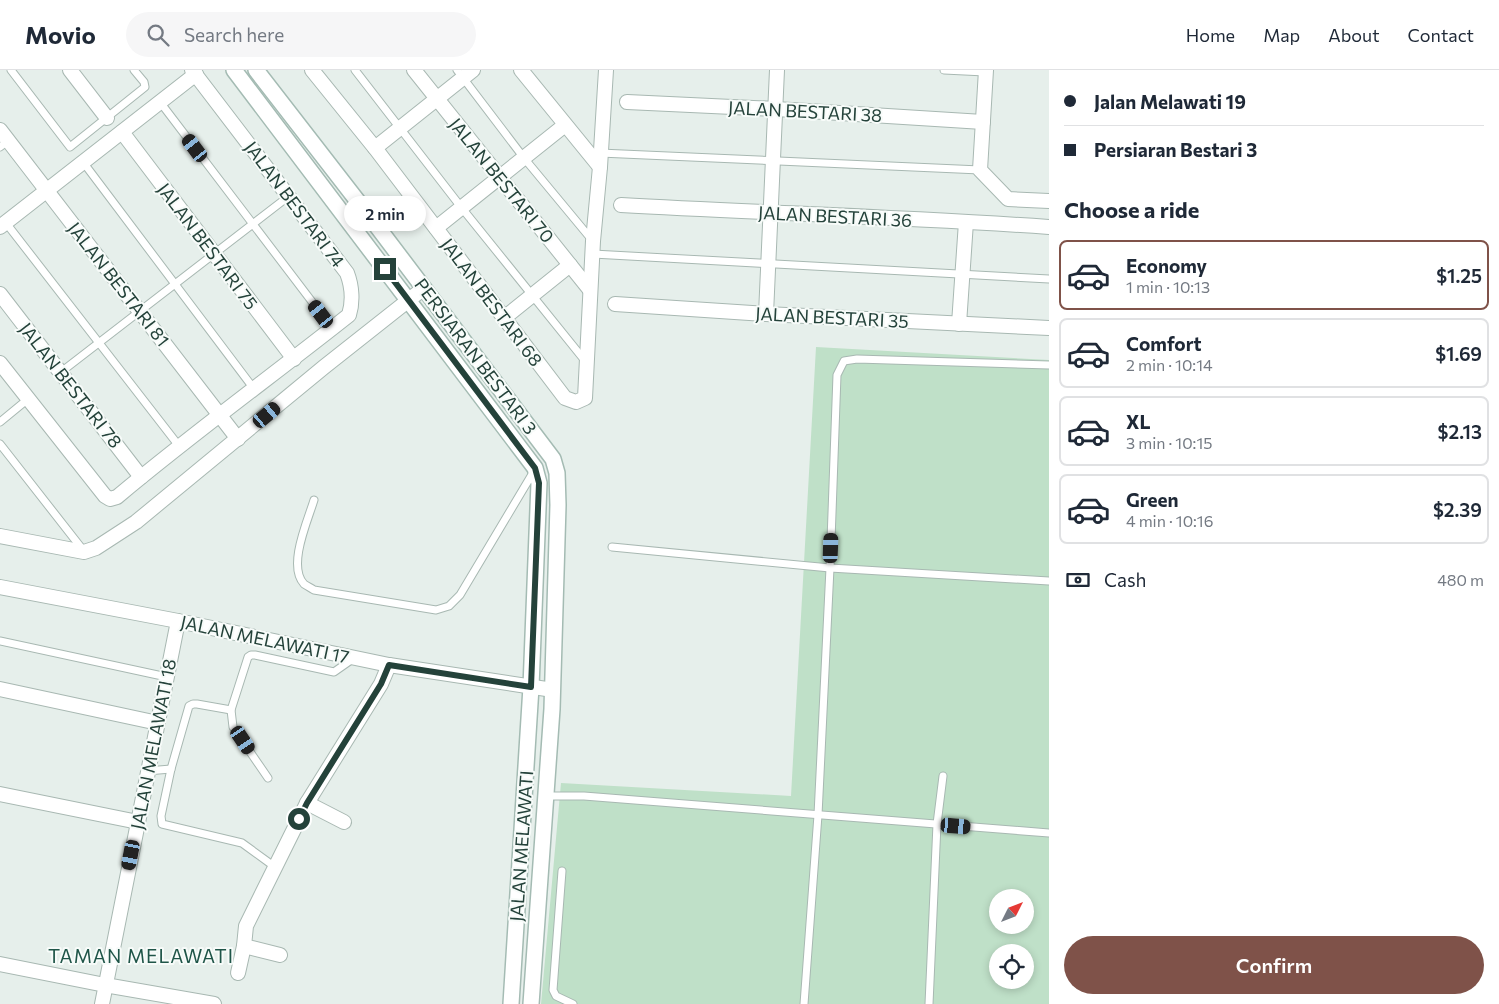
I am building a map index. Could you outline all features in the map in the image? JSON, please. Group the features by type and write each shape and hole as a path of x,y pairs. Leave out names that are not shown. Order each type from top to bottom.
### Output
{"street":[{"path":"70,70 107,118"},
{"name":"PERSIARAN BESTARI 3","path":"234,70 535,468 539,483 531,687"},
{"name":"PERSIARAN BESTARI 3","path":"256,70 553,459 557,472 558,505 553,690"},
{"name":"JALAN BESTARI 68","path":"312,70 375,148 565,398 576,402 585,398 587,363"},
{"name":"JALAN BESTARI 70","path":"414,70 590,290"},
{"path":"520,70 565,125 600,160"},
{"path":"587,363 590,290 606,70"},
{"path":"766,314 778,70"},
{"path":"985,71 980,170 1008,199 1049,201"},
{"path":"3,225 160,102 194,72"},
{"name":"JALAN BESTARI 74","path":"0,362 105,496 110,499 117,497 179,446 349,315 352,306 350,280 347,273 194,72"},
{"path":"375,148 437,98 464,73"},
{"name":"JALAN BESTARI 38","path":"628,102 983,122"},
{"path":"436,228 565,125"},
{"name":"JALAN BESTARI 75","path":"122,132 294,359"},
{"name":"JALAN BESTARI 81","path":"3,139 47,191 238,439"},
{"name":"JALAN BESTARI 36","path":"621,205 1049,227"},
{"path":"959,324 966,222"},
{"path":"504,318 570,265"},
{"path":"0,536 84,552 96,548 136,522 424,288"},
{"name":"JALAN BESTARI 78","path":"0,294 141,477"},
{"name":"JALAN BESTARI 35","path":"616,304 766,314 1049,328"},
{"name":"JALAN MELAWATI 17","path":"0,587 178,620 389,665 553,690"},
{"name":"JALAN MELAWATI 18","path":"102,1004 178,620"},
{"path":"238,973 246,926 307,803 381,684 389,665"},
{"name":"JALAN MELAWATI","path":"512,1004 531,687"},
{"path":"0,689 158,723"},
{"name":"JALAN MELAWATI","path":"531,1004 553,690"},
{"path":"0,794 138,822"},
{"path":"307,803 344,822"},
{"path":"244,946 280,955"},
{"path":"0,964 214,1004"}],"lane":[{"path":"11,70 70,147 145,87 144,82 134,70"},
{"path":"355,70 531,296 587,363"},
{"path":"944,70 985,71"},
{"path":"464,73 524,158 593,248 768,264 1049,280"},
{"path":"160,102 332,328"},
{"path":"600,160 773,161 980,170"},
{"path":"83,162 254,389"},
{"path":"61,372 289,196"},
{"path":"3,225 100,342 179,446"},
{"path":"804,1004 818,815 837,375 844,361 857,359 1049,365"},
{"path":"0,422 28,399"},
{"path":"0,444 84,552"},
{"path":"314,500 297,556 298,570 303,583 314,590 436,610 449,606 460,595 535,468"},
{"path":"612,547 830,568 1049,581"},
{"path":"0,641 167,677"},
{"path":"268,778 233,727 231,710 246,660 251,655 334,672 354,658"},
{"path":"231,710 197,704 189,706 171,770 161,816 162,824 242,843 275,867"},
{"path":"147,771 171,770"},
{"path":"929,1004 937,824 943,776"},
{"path":"546,796 584,796 1049,833"},
{"path":"562,871 553,990 556,996 573,1004"}],"green space":[{"path":"816,347 1049,360 1049,1004 541,1004 561,783 791,796"}],"district":[{"name":"TAMAN MELAWATI","path":"141,955"}],"route":[{"path":"299,819 381,684 389,665 531,687 539,483 535,468 385,269"}]}
